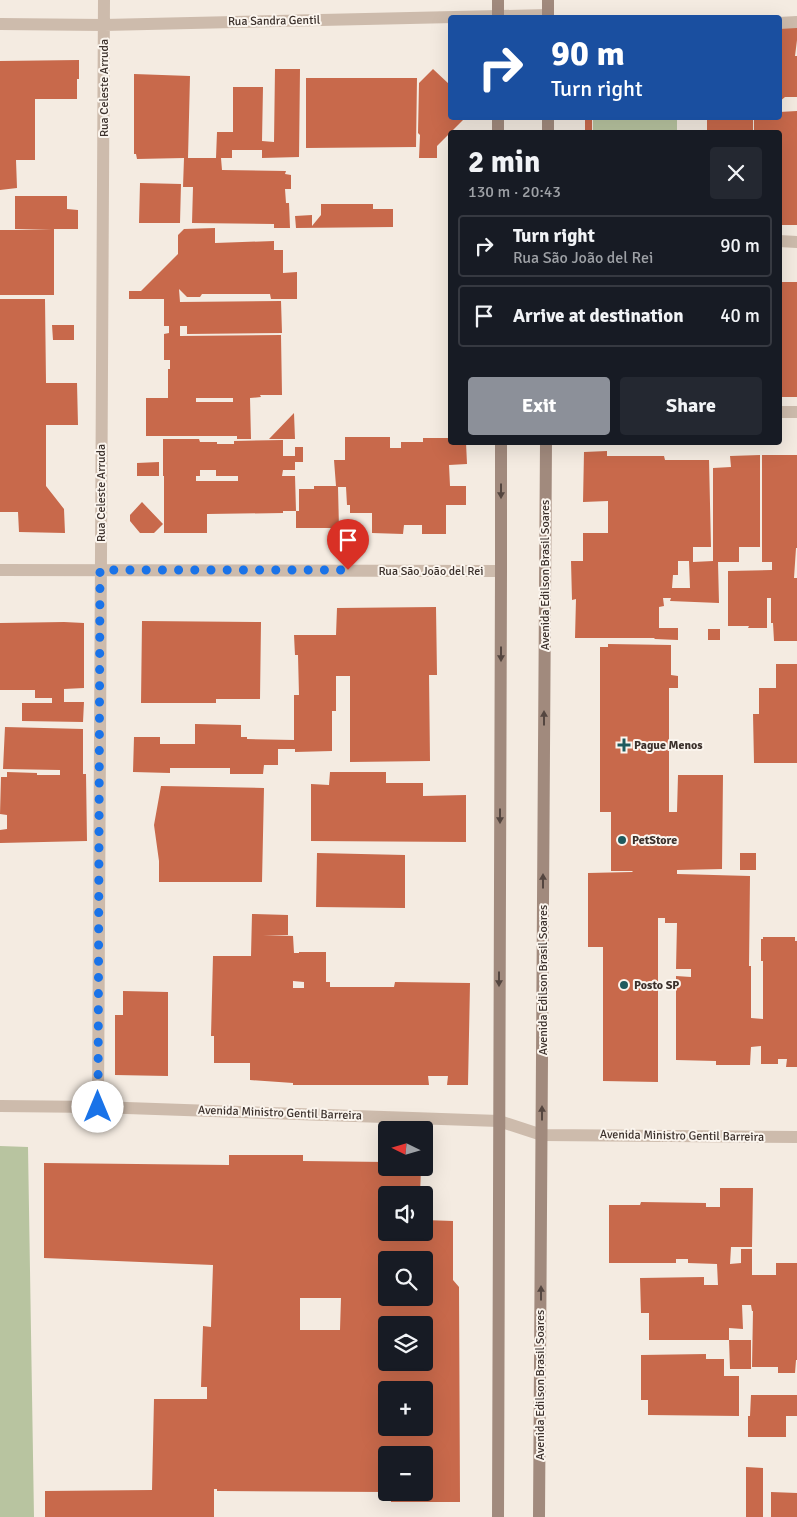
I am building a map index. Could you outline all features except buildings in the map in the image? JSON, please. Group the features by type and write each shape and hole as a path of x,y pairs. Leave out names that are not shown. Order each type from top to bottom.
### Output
{"main road":[{"path":"498,0 498,15"},
{"path":"548,0 548,15"},
{"path":"498,1517 501,445"},
{"name":"Avenida Edilson Brasil Soares","path":"539,1517 546,445"}],"street":[{"name":"Rua Celeste Arruda","path":"98,1107 104,0"},
{"name":"Rua Sandra Gentil","path":"0,24 104,25 448,17"},
{"path":"782,22 797,22"},
{"path":"782,241 797,242"},
{"path":"782,412 797,412"},
{"name":"Rua São João del Rei","path":"0,570 502,571"},
{"name":"Avenida Ministro Gentil Barreira","path":"0,1106 98,1107 499,1121 542,1134 797,1137"}],"green space":[{"path":"593,120 677,120 677,130 593,130"},
{"path":"0,1146 28,1147 34,1517 0,1517"}],"place":[{"name":"Pague Menos","path":"624,745"},
{"name":"PetStore","path":"622,840"},
{"name":"Posto SP","path":"624,985"}],"route":[{"path":"98,1107 100,570 348,570"}]}
